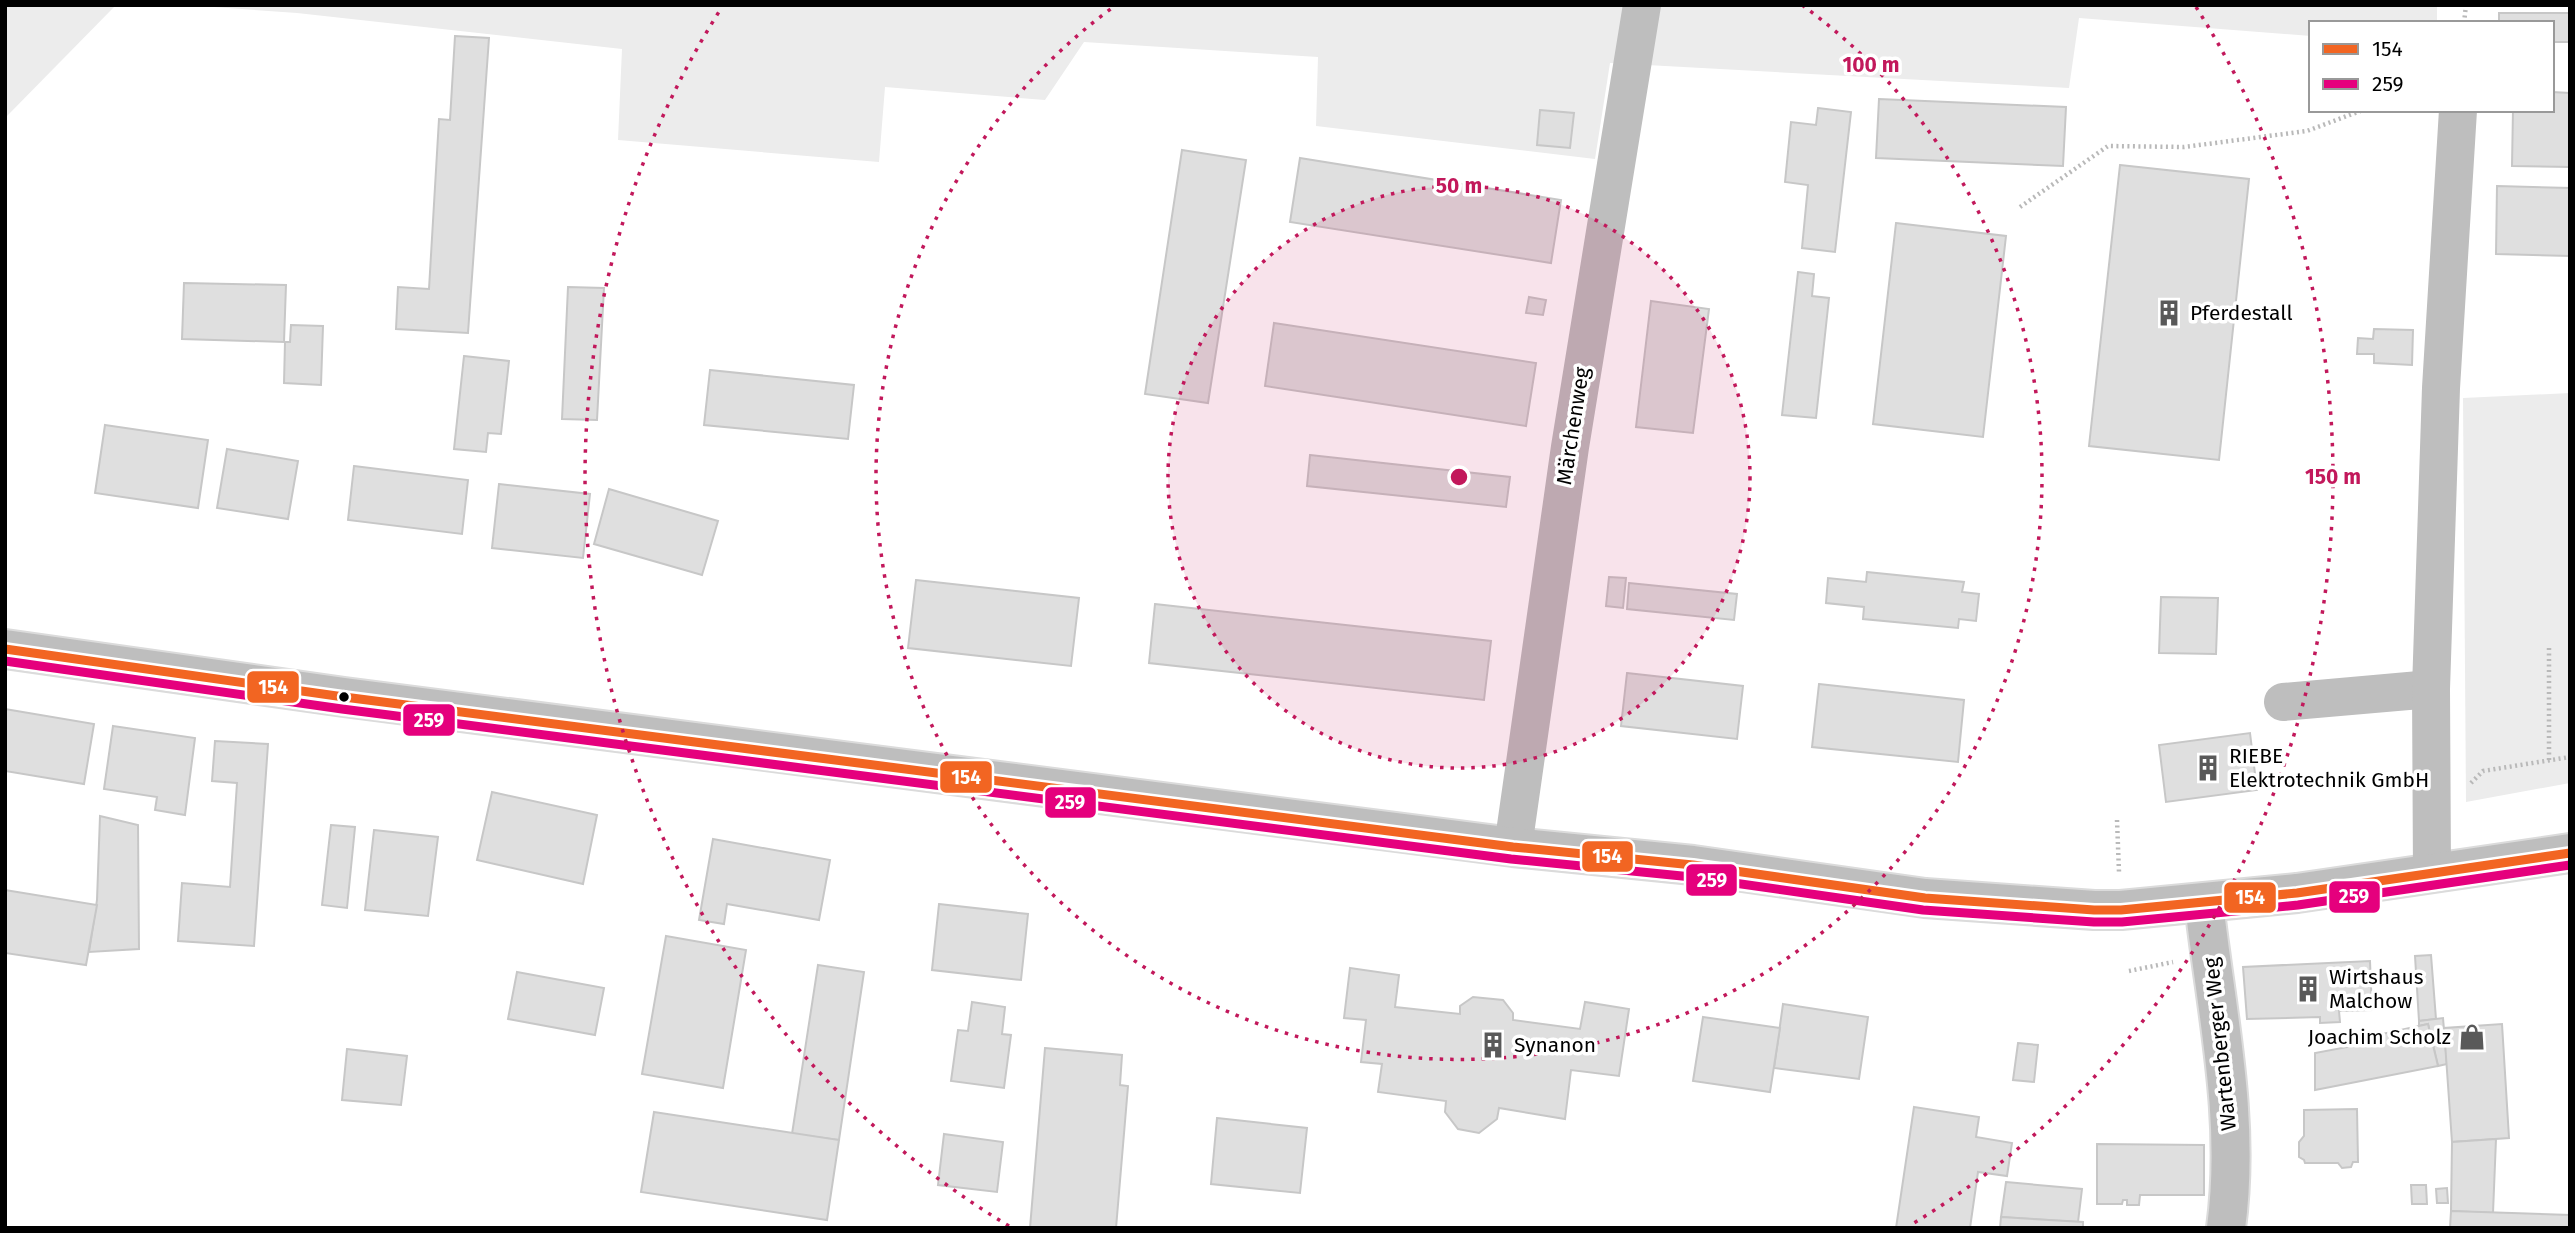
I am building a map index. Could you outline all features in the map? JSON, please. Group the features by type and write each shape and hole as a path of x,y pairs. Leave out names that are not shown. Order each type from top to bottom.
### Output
{"main road":[{"name":"Märchenweg","path":"1513,847 1574,421 1642,5"},
{"path":"2432,873 2431,689 2441,388 2458,112"},
{"path":"5,649 344,696 1513,847 1693,865 1925,898 2121,910 2298,893 2570,853"},
{"path":"2283,702 2431,689"},
{"name":"Wartenberger Weg","path":"2204,903 2230,1100 2230,1197 2227,1228"}],"path":[{"path":"2020,207 2108,146 2184,147 2307,131 2358,112"},
{"path":"2549,646 2549,761"},
{"path":"2471,784 2483,771 2570,757"},
{"path":"2117,821 2121,910"}],"shaded area":[{"path":"5,5 116,5 5,118"},
{"path":"186,5 2437,5 2437,21 2309,21 2309,36 2079,18 2069,88 1610,63 1595,159 1316,126 1318,57 1084,42 1045,100 885,87 879,162 618,140 622,49 297,13"},
{"path":"2570,393 2570,783 2466,802 2463,398"}],"building":[{"path":"2499,13 2570,13 2570,42 2554,42 2554,21 2499,21"},
{"path":"455,36 489,38 468,333 396,329 398,287 429,289 439,119 450,120"},
{"path":"2554,92 2570,93 2570,167 2512,166 2513,112 2554,112"},
{"path":"1879,99 2066,107 2063,166 1876,158"},
{"path":"1818,108 1851,112 1835,252 1802,248 1808,185 1785,182 1791,122 1816,125"},
{"path":"1540,110 1574,113 1570,148 1537,145"},
{"path":"1182,150 1246,160 1208,403 1145,394"},
{"path":"1300,158 1561,200 1551,263 1290,222"},
{"name":"Pferdestall","path":"2120,165 2249,179 2219,460 2089,446"},
{"path":"2497,186 2570,188 2570,256 2496,254"},
{"path":"1896,223 2006,236 1983,437 1873,424"},
{"path":"1798,272 1814,274 1812,296 1829,298 1816,418 1782,415"},
{"path":"184,283 286,285 284,342 182,339"},
{"path":"568,287 604,288 597,420 562,419"},
{"path":"1529,297 1546,300 1543,315 1526,313"},
{"path":"1651,301 1709,309 1693,433 1636,427"},
{"path":"1274,323 1536,363 1526,426 1265,386"},
{"path":"291,325 323,326 321,385 284,383 285,342 290,342"},
{"path":"2374,329 2413,330 2412,365 2374,363 2374,354 2357,354 2358,338 2373,339"},
{"path":"464,356 509,361 501,434 488,433 486,452 454,449"},
{"path":"710,370 854,385 848,439 704,425"},
{"path":"105,425 208,440 198,508 95,493"},
{"path":"227,449 298,461 288,519 217,508"},
{"path":"1310,455 1510,477 1506,507 1307,486"},
{"path":"354,466 468,480 462,534 348,520"},
{"path":"499,484 590,494 583,558 492,548"},
{"path":"609,489 718,521 702,575 594,544"},
{"path":"1867,572 1964,582 1962,592 1979,594 1976,621 1959,619 1958,628 1863,619 1864,607 1826,603 1828,578 1866,582"},
{"path":"1609,577 1626,578 1623,608 1606,606"},
{"path":"916,580 1079,598 1071,666 908,648"},
{"path":"1629,583 1737,594 1734,620 1627,609"},
{"path":"2161,597 2218,598 2216,654 2159,653"},
{"path":"1155,604 1491,641 1484,700 1149,663"},
{"path":"1627,673 1743,686 1737,739 1621,726"},
{"path":"1819,684 1964,700 1958,762 1812,747"},
{"path":"5,709 94,724 84,784 5,771"},
{"path":"113,726 195,738 185,815 155,810 157,797 104,789"},
{"name":"RIEBE Elektrotechnik GmbH","path":"2250,733 2257,790 2166,802 2159,745"},
{"path":"215,741 268,744 254,946 178,941 182,883 230,887 237,783 212,781"},
{"path":"492,792 597,815 583,884 477,860"},
{"path":"100,816 138,825 139,949 89,952 97,900"},
{"path":"331,825 355,827 347,908 322,905"},
{"path":"374,830 438,837 428,916 365,910"},
{"path":"713,839 830,860 819,920 727,904 724,924 699,920"},
{"path":"5,890 97,905 86,965 5,953"},
{"path":"939,904 1028,914 1021,980 932,970"},
{"path":"666,936 746,950 723,1088 642,1074"},
{"path":"2431,955 2436,1019 2419,1021 2415,956"},
{"name":"Wirtshaus Malchow","path":"2370,961 2372,1010 2339,1011 2340,1022 2320,1023 2320,1017 2247,1019 2243,967"},
{"path":"818,965 864,972 839,1140 792,1134"},
{"name":"Synanon","path":"1350,968 1399,975 1395,1007 1460,1014 1460,1006 1473,997 1503,1000 1513,1013 1513,1020 1580,1029 1585,1002 1629,1009 1619,1076 1571,1070 1565,1119 1499,1108 1497,1119 1479,1133 1458,1129 1445,1112 1446,1101 1378,1092 1382,1064 1361,1062 1366,1020 1344,1018"},
{"path":"517,972 604,988 595,1035 508,1019"},
{"path":"972,1002 1005,1007 1002,1034 1011,1035 1004,1088 951,1081 958,1030 968,1031"},
{"path":"1783,1004 1868,1017 1859,1079 1774,1068"},
{"path":"1703,1017 1780,1028 1770,1092 1693,1081"},
{"path":"2443,1018 2447,1064 2438,1066 2428,1024 2419,1026 2419,1021"},
{"path":"2428,1024 2438,1066 2315,1090 2315,1053 2374,1042 2373,1036"},
{"path":"2502,1024 2509,1138 2452,1142 2444,1028"},
{"path":"2018,1043 2038,1045 2034,1082 2013,1080"},
{"path":"1045,1048 1122,1055 1120,1085 1128,1086 1116,1228 1030,1228"},
{"path":"347,1049 407,1056 401,1105 342,1100"},
{"path":"1914,1107 1979,1117 1976,1137 2012,1143 2007,1176 1978,1172 1970,1228 1896,1228"},
{"path":"2357,1109 2358,1162 2353,1162 2351,1167 2342,1168 2338,1163 2305,1163 2299,1157 2299,1142 2304,1136 2304,1110"},
{"path":"654,1112 839,1140 827,1220 641,1192"},
{"path":"1217,1118 1307,1128 1300,1193 1211,1184"},
{"path":"944,1134 1003,1142 997,1192 938,1185"},
{"path":"2496,1139 2493,1213 2451,1211 2452,1142"},
{"path":"2097,1144 2204,1145 2204,1195 2140,1195 2139,1205 2127,1205 2127,1200 2123,1200 2122,1204 2097,1204"},
{"path":"2006,1182 2082,1189 2078,1222 2001,1217"},
{"path":"2411,1185 2426,1185 2427,1204 2412,1204"},
{"path":"2447,1188 2448,1203 2437,1203 2436,1189"},
{"path":"2451,1211 2570,1215 2570,1228 2450,1228"},
{"path":"2001,1217 2083,1222 2083,1228 2000,1228"}],"transit line":[{"name":"154","path":"5,649 344,697 1513,847 1693,865 1925,898 2121,910 2297,893 2570,853"},
{"name":"259","path":"5,661 342,709 1511,859 1692,877 1923,910 2122,922 2298,905 2570,865"}],"place":[{"name":"Pferdestall","path":"2169,313"},
{"name":"RIEBE Elektrotechnik GmbH","path":"2208,768"},
{"name":"Wirtshaus Malchow","path":"2308,989"},
{"name":"Joachim Scholz","path":"2472,1037"},
{"name":"Synanon","path":"1493,1045"}]}
